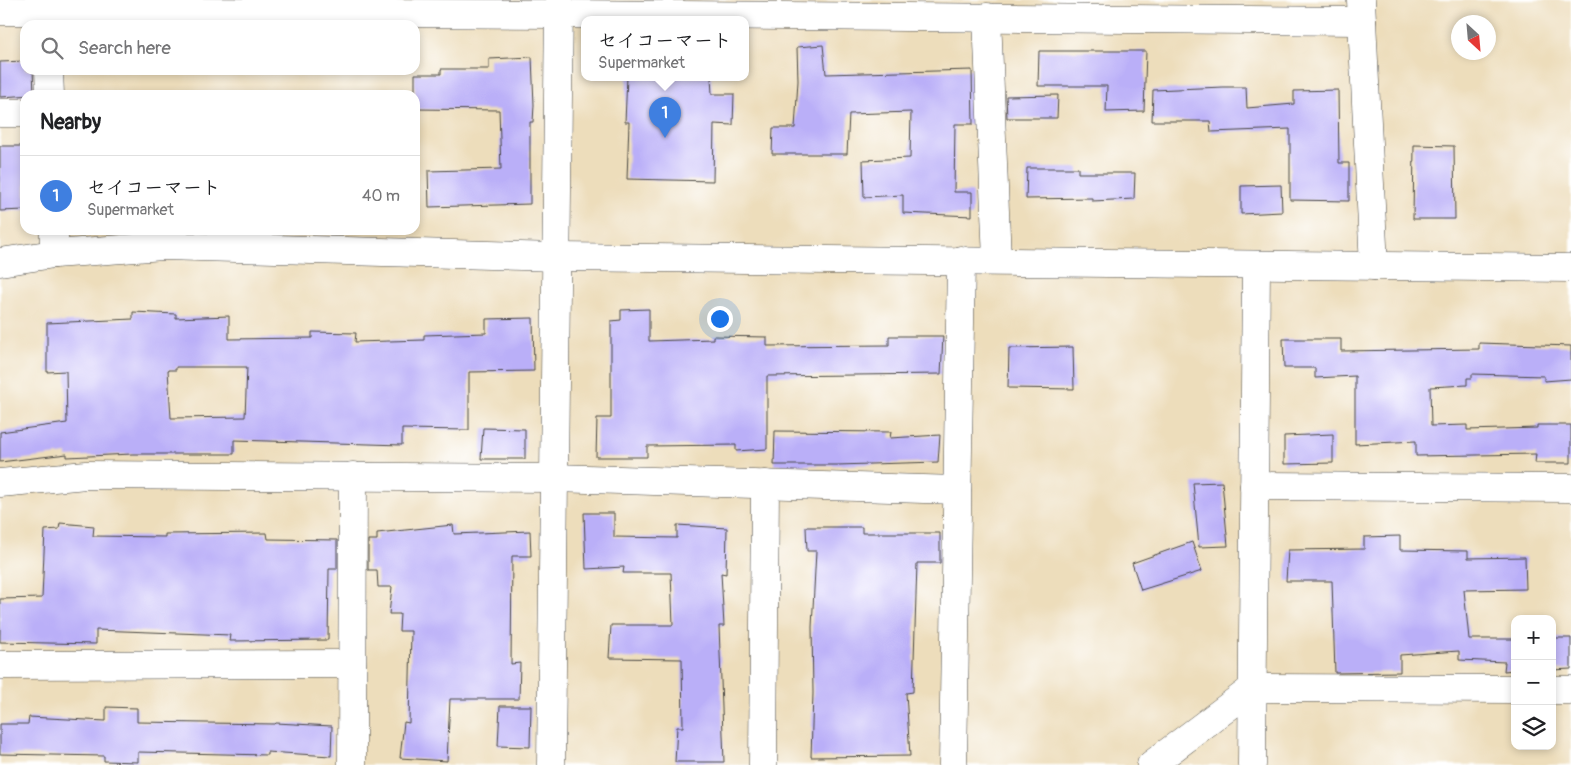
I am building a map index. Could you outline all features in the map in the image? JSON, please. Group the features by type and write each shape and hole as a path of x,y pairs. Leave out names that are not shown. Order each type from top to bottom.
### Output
{"street":[{"path":"0,11 48,12 205,6 903,8 988,17 1362,10 1374,266"},
{"path":"551,765 558,256 559,7"},
{"path":"988,17 997,260"},
{"path":"50,75 50,90"},
{"path":"0,114 20,113"},
{"path":"0,262 54,242 558,256 1571,268"},
{"path":"952,765 961,260"},
{"path":"1252,765 1256,265"},
{"path":"0,484 86,475 353,476 554,478 957,490"},
{"path":"352,765 353,476"},
{"path":"763,765 765,484"},
{"path":"1254,486 1571,488"},
{"path":"0,665 352,664"},
{"path":"1151,765 1253,688 1511,689"},
{"path":"1556,690 1571,690"}],"building":[{"path":"823,45 826,74 972,70 973,124 955,124 954,192 972,192 972,216 903,213 903,195 864,197 863,160 910,158 911,112 849,114 847,154 772,154 773,128 795,128 798,81 797,47"},
{"path":"1039,51 1146,51 1144,111 1106,112 1107,86 1038,86"},
{"path":"532,57 534,105 533,122 530,122 530,204 429,207 428,171 501,169 499,110 420,109 420,90 415,90 415,75 441,74 441,69 489,69 489,59"},
{"path":"20,61 20,75 33,75 34,90 20,90 20,96 0,97 0,62"},
{"path":"627,81 711,81 712,94 734,94 733,125 714,124 713,181 627,179 629,122 625,122"},
{"path":"1246,87 1247,108 1294,104 1294,91 1338,90 1339,163 1349,163 1349,201 1290,200 1290,129 1211,132 1210,121 1152,121 1153,90"},
{"path":"1058,95 1057,118 1007,118 1006,96"},
{"path":"1414,145 1454,146 1455,219 1413,219"},
{"path":"0,146 20,146 20,210 0,211"},
{"path":"1027,168 1078,168 1078,173 1135,173 1134,199 1092,201 1092,198 1026,199"},
{"path":"1281,185 1282,212 1241,214 1241,186"},
{"path":"649,309 649,341 713,339 713,336 767,337 767,346 889,345 889,336 943,336 941,374 767,376 767,449 736,451 736,445 647,446 647,457 596,457 597,418 611,418 611,321 621,320 621,310"},
{"path":"133,312 176,314 176,318 229,316 229,339 312,338 312,332 356,333 355,342 424,340 424,335 486,333 486,319 533,318 534,371 469,372 469,430 402,429 402,445 234,440 234,454 132,454 67,457 67,454 0,462 0,432 67,423 66,371 47,372 47,323 133,319","holes":["176,367 247,367 245,417 171,418 168,370 176,370"]},
{"path":"1283,339 1341,339 1341,351 1479,349 1479,343 1571,346 1571,379 1544,381 1544,376 1472,374 1472,378 1467,378 1467,385 1430,387 1431,426 1467,425 1467,430 1537,428 1537,425 1571,425 1571,463 1535,463 1536,454 1416,456 1416,441 1355,444 1355,376 1315,378 1315,368 1284,368"},
{"path":"1073,347 1074,389 1008,388 1009,348"},
{"path":"483,428 525,429 525,459 481,459"},
{"path":"775,431 891,432 890,438 940,435 938,462 774,465"},
{"path":"1333,434 1333,463 1284,464 1284,436"},
{"path":"1222,482 1228,546 1199,547 1193,483"},
{"path":"584,513 614,513 614,537 677,538 677,525 727,528 726,574 721,573 724,626 719,626 724,762 675,762 677,727 683,727 682,659 609,658 611,625 673,625 671,573 623,573 624,567 586,569"},
{"path":"60,523 94,526 93,536 165,537 165,534 267,533 268,539 337,540 337,569 329,569 328,640 230,641 231,635 96,630 96,644 0,642 0,599 42,598 45,530 59,529"},
{"path":"453,525 454,534 530,531 531,556 512,556 511,664 520,663 519,699 450,699 447,761 400,758 404,722 409,723 411,631 399,631 400,614 389,614 392,587 378,587 377,570 368,570 368,540 377,540 377,533"},
{"path":"806,527 862,527 862,533 940,533 940,563 917,563 913,692 906,693 910,756 811,757 813,693 812,627 816,551 807,551"},
{"path":"1400,536 1400,550 1468,551 1468,558 1525,557 1526,589 1464,590 1469,639 1511,639 1511,670 1504,671 1505,662 1459,660 1459,651 1400,655 1400,672 1335,673 1332,581 1286,581 1288,550 1364,549 1364,537"},
{"path":"1192,542 1202,571 1141,590 1132,563"},
{"path":"1556,638 1571,638 1571,669 1556,670"},
{"path":"500,706 531,706 530,747 498,746"},
{"path":"106,707 137,708 137,722 276,723 332,726 331,756 267,752 267,755 138,752 138,762 104,761 104,756 0,754 0,724 28,724 29,717 106,721"}],"place":[{"name":"セイコーマート","path":"665,138"}]}
